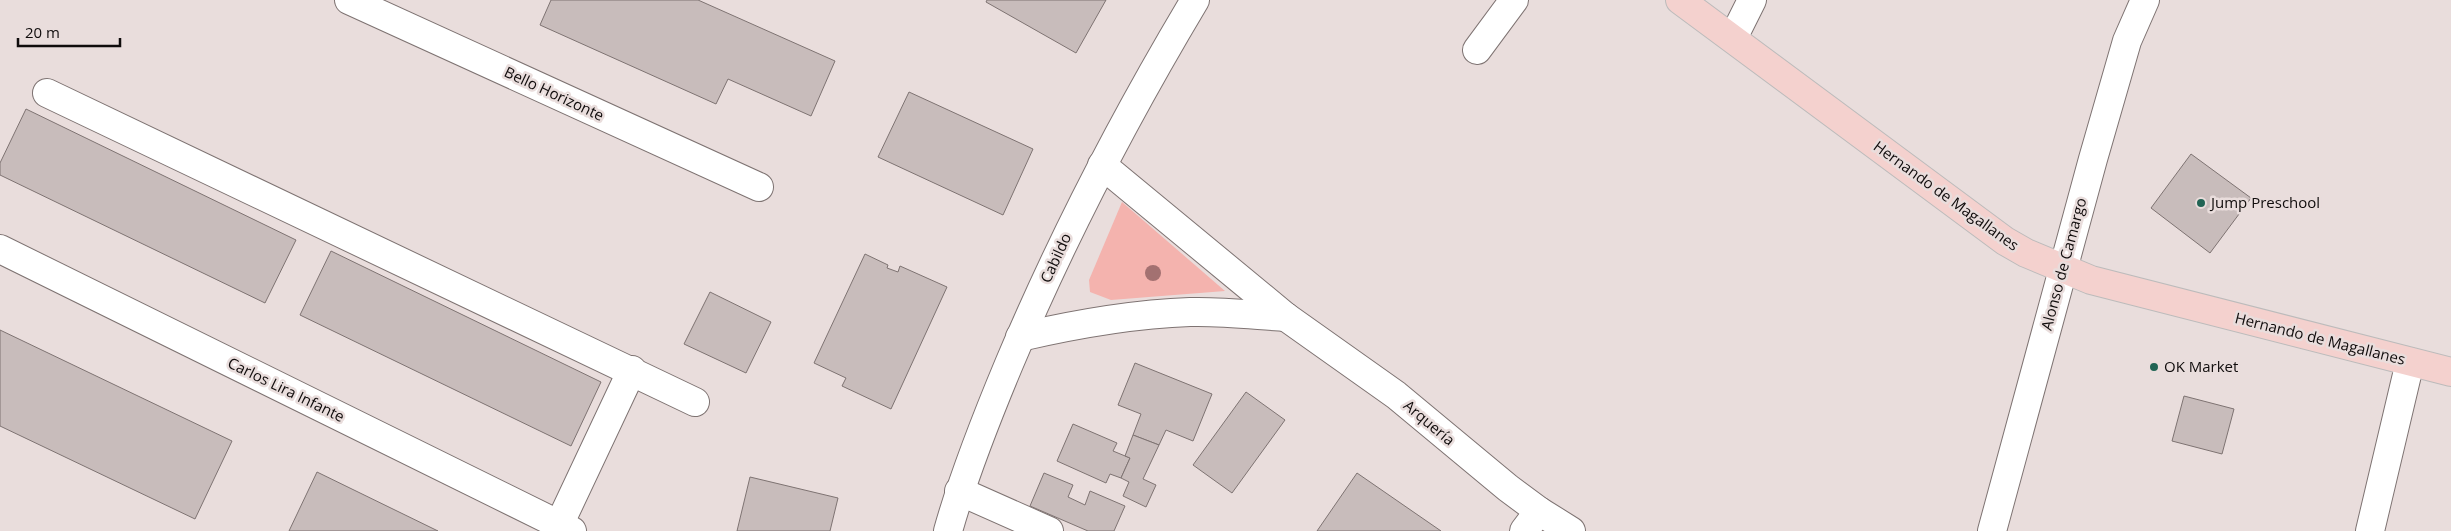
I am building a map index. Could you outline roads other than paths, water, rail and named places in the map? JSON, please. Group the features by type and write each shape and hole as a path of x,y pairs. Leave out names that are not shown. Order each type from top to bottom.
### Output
{"main road":[{"name":"Hernando de Magallanes","path":"1680,0 2005,241 2026,253 2092,280 2451,372"}],"street":[{"name":"Bello Horizonte","path":"350,0 758,187"},
{"name":"Cabildo","path":"948,531 959,492 1020,336 1060,250 1102,164 1196,0"},
{"path":"1477,50 1514,0"},
{"path":"1733,38 1752,0"},
{"name":"Alonso de Camargo","path":"1992,531 2062,269 2127,41 2145,0"},
{"path":"47,93 632,370 695,402"},
{"name":"Arquería","path":"1102,164 1286,317 1396,395 1531,521 1571,531"},
{"name":"Carlos Lira Infante","path":"0,249 565,528"},
{"path":"1020,336 1131,316 1192,312 1286,317"},
{"path":"2370,531 2410,362"},
{"path":"565,528 632,370"},
{"path":"959,492 1049,531"}],"place":[{"name":"Jump Preschool","path":"2201,203"},
{"name":"OK Market","path":"2154,367"}]}
